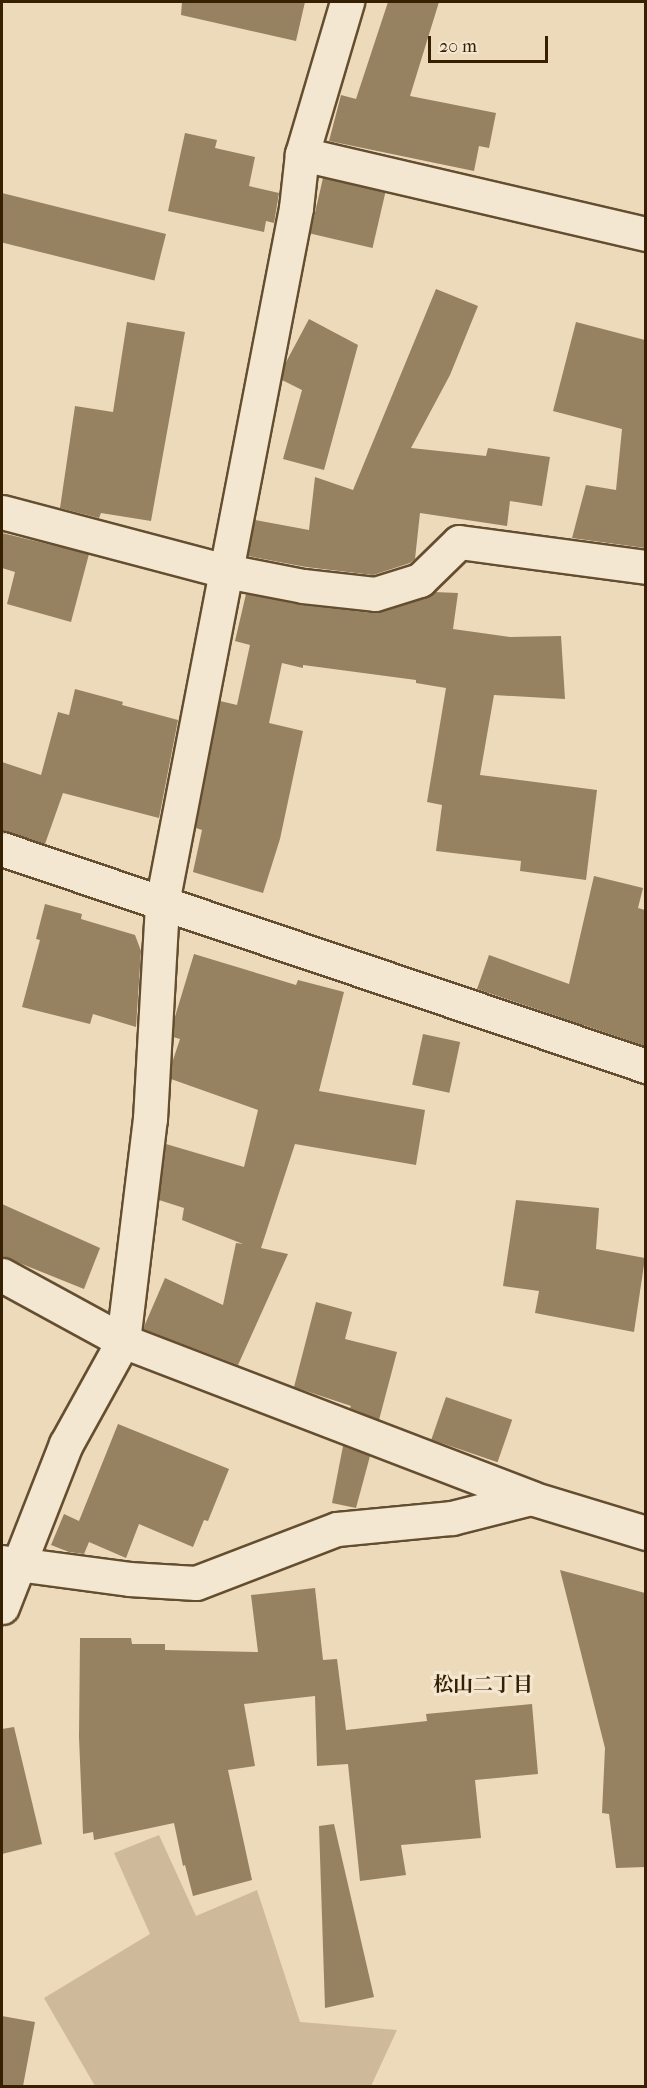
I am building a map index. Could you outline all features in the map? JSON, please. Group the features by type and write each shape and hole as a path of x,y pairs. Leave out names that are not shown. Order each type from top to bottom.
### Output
{"street":[{"path":"2,1607 9,1563 66,1444 123,1341 150,1119 162,903 296,208 302,154 346,2"},
{"path":"302,154 645,234"},
{"path":"2,512 226,571 303,586 375,594 420,580 459,542 645,567"},
{"path":"2,849 645,1066"},
{"path":"2,1275 123,1341 531,1498 645,1533"},
{"path":"9,1563 129,1579 196,1583 337,1529 452,1518 531,1498"}],"shaded area":[{"path":"159,1835 196,1916 257,1890 300,2022 397,2030 371,2086 95,2086 44,1998 150,1934 114,1853"}],"building":[{"path":"182,2 305,2 296,41 181,15"},
{"path":"388,2 439,2 410,96 496,113 489,148 479,146 474,171 329,141 341,95 356,99"},
{"path":"185,133 217,140 215,148 255,157 249,186 279,193 274,223 266,221 264,232 168,211"},
{"path":"323,178 385,192 373,248 310,234"},
{"path":"2,193 166,234 154,280 2,242"},
{"path":"436,289 478,306 450,375 411,448 486,456 488,448 550,457 542,506 510,501 507,526 420,513 415,559 410,563 373,575 306,567 248,556 255,520 309,530 315,477 353,490"},
{"path":"309,319 358,345 324,470 283,459 302,390 282,380 285,364"},
{"path":"127,322 185,332 151,521 101,513 99,518 60,508 75,406 113,412"},
{"path":"576,322 645,340 645,548 572,538 586,485 616,490 622,429 553,411"},
{"path":"2,533 89,554 71,622 7,604 15,572 2,568"},
{"path":"434,592 458,593 453,629 510,637 561,636 565,699 494,695 480,775 597,790 586,880 520,871 521,861 436,851 442,805 427,802 446,688 416,683 416,680 303,665 303,668 282,663 269,723 303,731 280,839 263,893 193,872 202,830 196,828 220,701 237,705 250,645 235,641 246,594 301,605 373,613 426,598"},
{"path":"75,689 178,720 159,818 63,793 45,844 2,831 2,762 41,775 58,712 69,715"},
{"path":"594,876 643,888 638,908 645,910 645,1046 477,989 489,955 569,984"},
{"path":"45,904 82,914 81,919 135,935 141,951 136,1027 93,1014 90,1024 22,1007 40,940 36,939"},
{"path":"194,954 296,985 298,980 344,992 319,1091 425,1110 416,1165 295,1144 261,1248 288,1254 238,1365 143,1329 165,1278 223,1305 236,1243 243,1244 182,1220 184,1208 159,1200 166,1144 244,1167 258,1110 171,1079 172,1063 180,1039 173,1037 174,1020"},
{"path":"423,1034 460,1042 449,1093 412,1085"},
{"path":"516,1200 599,1208 596,1249 645,1258 634,1332 535,1313 539,1291 503,1286"},
{"path":"2,1204 100,1248 84,1289 2,1256"},
{"path":"316,1302 352,1312 345,1339 397,1352 379,1420 350,1408 351,1406 294,1387"},
{"path":"446,1397 512,1420 498,1462 431,1440"},
{"path":"118,1424 229,1469 208,1521 204,1520 193,1547 139,1524 126,1558 89,1542 84,1554 69,1552 51,1545 64,1514 79,1521"},
{"path":"343,1446 370,1456 356,1508 332,1503"},
{"path":"560,1570 645,1593 645,1867 616,1868 609,1814 602,1813 605,1748"},
{"path":"315,1588 323,1660 337,1659 346,1730 427,1721 426,1714 532,1704 538,1774 475,1780 481,1838 401,1845 406,1875 360,1881 348,1764 317,1766 315,1696 244,1704 255,1766 228,1770 252,1880 193,1896 185,1865 183,1866 174,1823 94,1840 93,1832 83,1834 79,1737 80,1638 131,1638 132,1644 165,1644 165,1650 258,1652 251,1595"},
{"path":"14,1727 42,1844 2,1854 2,1729"},
{"path":"334,1824 374,1997 325,2008 319,1826"},
{"path":"2,2016 35,2022 23,2086 2,2086"}],"district":[{"name":"松山二丁目","path":"483,1684"}]}
